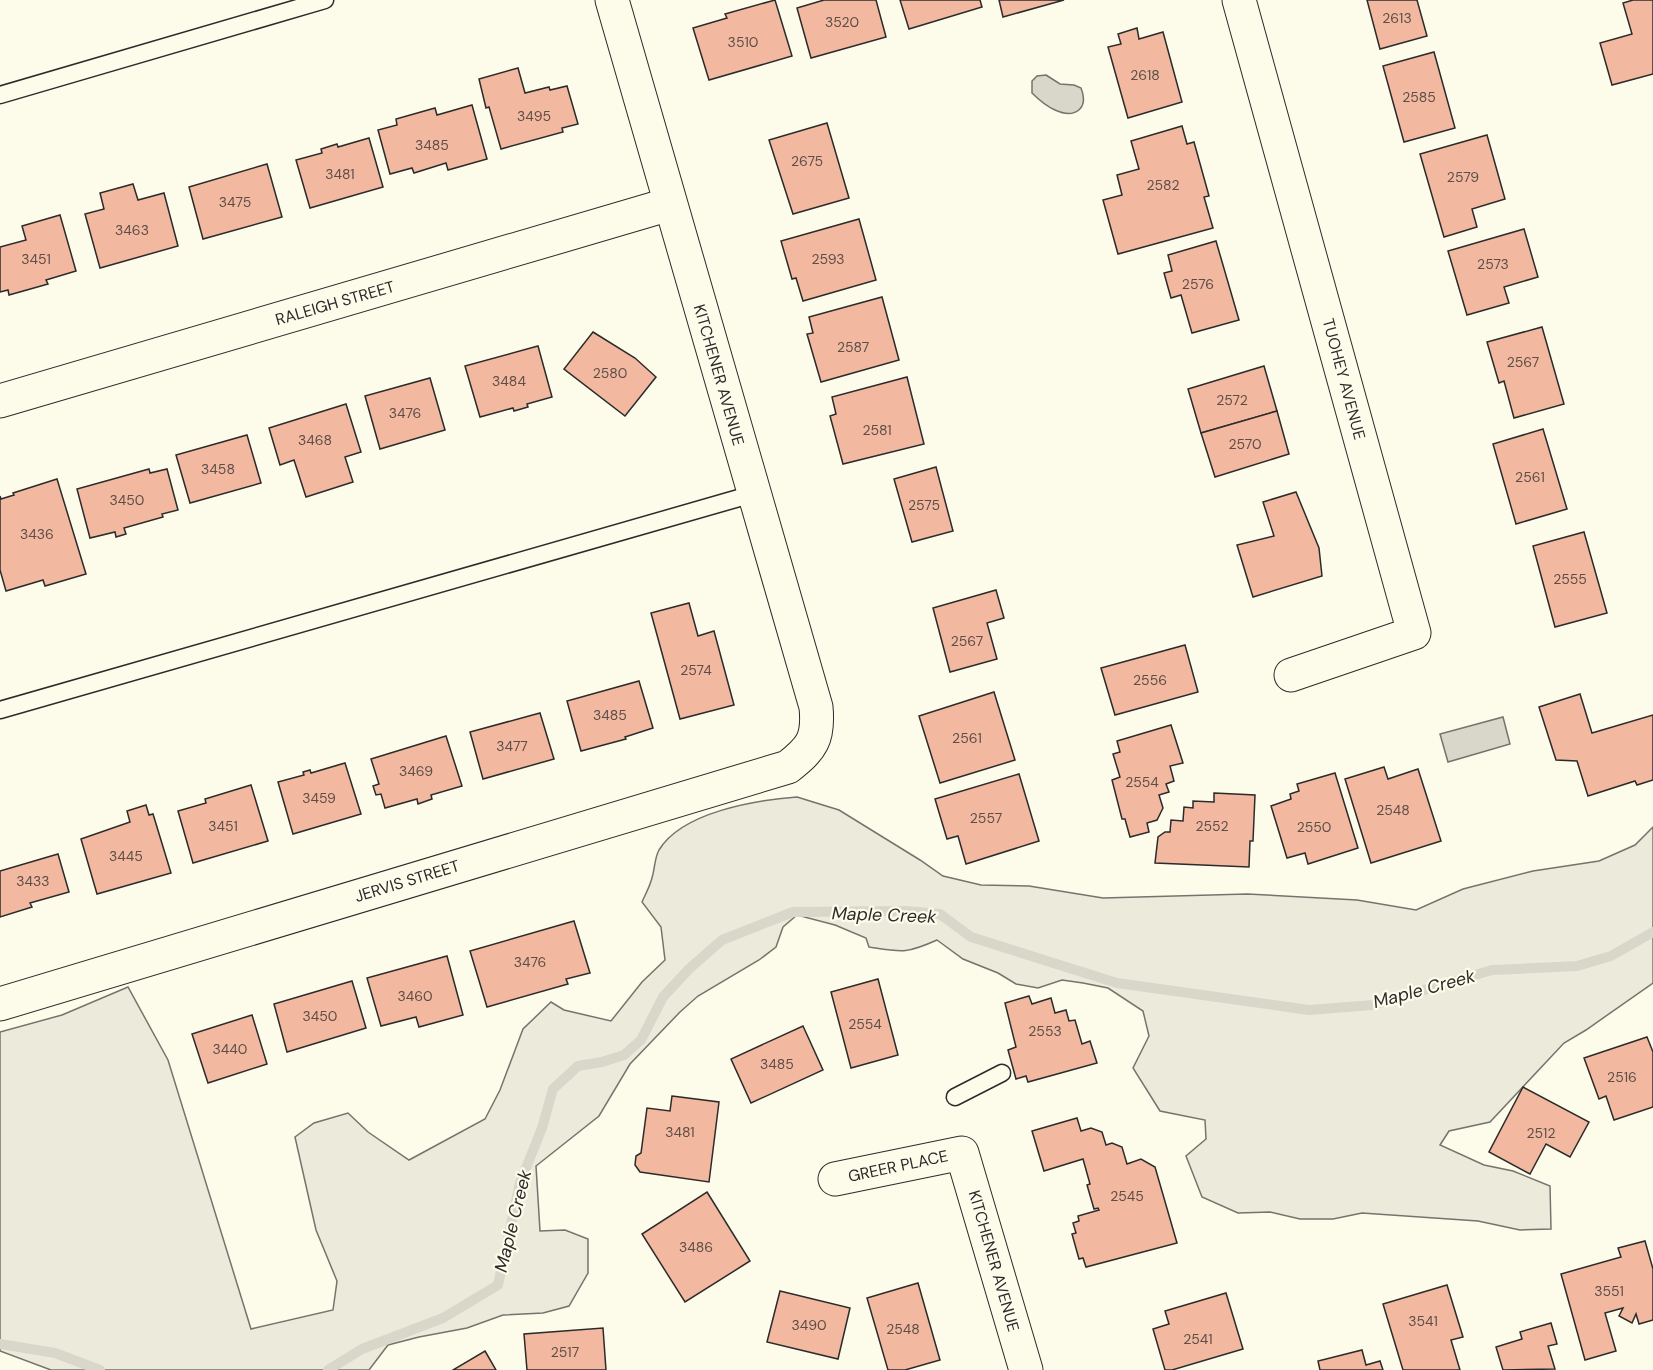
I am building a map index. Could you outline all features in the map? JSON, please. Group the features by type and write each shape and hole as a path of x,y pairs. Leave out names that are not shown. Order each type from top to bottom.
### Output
{"street":[{"name":"KITCHENER AVENUE","path":"612,0 816,707 816,735 809,750"},
{"name":"TUOHEY AVENUE","path":"1239,0 1414,633 1291,675"},
{"name":"RALEIGH STREET","path":"0,401 670,204"},
{"name":"JERVIS STREET","path":"0,1004 788,767 809,750"},
{"name":"KITCHENER AVENUE","path":"962,1153 1026,1370"},
{"name":"GREER PLACE","path":"835,1179 962,1153"}],"lane":[{"path":"0,95 325,0"},
{"path":"0,710 753,494"},
{"path":"955,1096 1002,1073"}],"shaded area":[{"path":"1046,75 1060,84 1081,88 1082,107 1074,113 1069,113 1055,110 1043,103 1032,93 1032,81 1037,76"},
{"path":"1503,717 1510,744 1448,762 1440,734"},
{"path":"797,797 839,810 943,876 981,885 1029,886 1103,898 1247,894 1357,900 1416,910 1463,889 1533,871 1599,861 1635,845 1653,827 1653,983 1564,1043 1490,1122 1449,1131 1440,1145 1484,1165 1513,1171 1550,1186 1551,1229 1520,1230 1478,1221 1362,1213 1333,1219 1300,1219 1270,1212 1238,1213 1202,1197 1186,1156 1206,1139 1205,1120 1160,1111 1133,1068 1149,1036 1143,1011 1108,988 1062,980 1038,988 1016,984 998,973 963,959 937,940 904,951 869,947 866,938 835,925 797,915 783,927 776,947 759,960 698,996 680,1012 630,1064 599,1116 536,1166 540,1231 565,1230 588,1239 588,1273 569,1306 543,1313 503,1315 467,1328 388,1345 369,1370 51,1370 0,1351 0,1032 62,1015 128,987 168,1060 251,1329 333,1310 337,1281 316,1230 295,1137 314,1123 348,1113 368,1132 409,1160 485,1119 500,1090 523,1029 551,1002 564,1010 611,1021 642,982 665,960 661,927 642,902 652,877 657,854 670,837 684,826 721,810 761,801"}],"building":[{"path":"775,0 792,56 709,80 693,28 727,18 725,14"},
{"path":"824,0 876,0 886,37 811,58 797,8"},
{"path":"900,0 980,0 982,7 909,29"},
{"path":"999,0 1064,0 1003,17"},
{"path":"1367,0 1417,0 1427,36 1380,49"},
{"path":"1633,0 1653,0 1653,74 1612,85 1600,43 1632,34 1623,3"},
{"path":"1137,28 1139,39 1163,32 1182,102 1128,118 1108,47 1121,44 1118,34"},
{"path":"1434,52 1455,128 1404,142 1383,66"},
{"path":"518,68 525,93 549,87 550,90 567,86 578,124 562,128 563,132 501,149 489,107 486,108 479,79"},
{"path":"472,105 487,159 448,170 446,163 414,173 412,168 390,174 378,130 397,125 396,119 435,108 437,115"},
{"path":"827,123 849,198 793,214 769,140"},
{"path":"1182,126 1187,144 1194,142 1209,196 1204,197 1213,228 1118,254 1103,200 1122,195 1117,175 1139,169 1131,141"},
{"path":"1487,135 1505,199 1472,209 1477,227 1444,237 1420,154"},
{"path":"369,138 383,187 310,208 296,160 322,153 321,149 337,144 338,147"},
{"path":"267,164 282,217 203,239 189,187"},
{"path":"133,184 138,200 164,193 178,246 100,268 85,214 104,209 100,193"},
{"path":"60,215 76,271 46,280 48,284 9,295 8,290 0,292 0,247 26,240 22,226"},
{"path":"859,219 876,280 803,301 796,278 792,279 781,241"},
{"path":"1524,229 1538,277 1504,287 1509,303 1467,315 1448,251"},
{"path":"1216,241 1239,320 1192,333 1181,295 1171,298 1164,273 1172,271 1168,255"},
{"path":"882,297 899,360 821,382 807,334 813,333 809,317"},
{"path":"1542,327 1564,404 1514,418 1504,381 1499,383 1487,342"},
{"path":"593,332 635,358 656,377 625,416 564,369"},
{"path":"538,346 552,397 527,404 528,407 514,411 513,408 480,417 465,366"},
{"path":"1264,366 1277,411 1201,433 1188,389"},
{"path":"907,377 924,444 843,464 830,416 836,414 832,397"},
{"path":"430,378 445,430 380,449 365,396"},
{"path":"346,404 361,452 345,457 353,482 306,497 294,460 280,465 269,428"},
{"path":"1277,411 1289,454 1215,477 1201,433"},
{"path":"1543,429 1567,509 1516,524 1493,444"},
{"path":"247,435 261,483 190,503 176,455"},
{"path":"936,467 953,531 912,542 894,479"},
{"path":"149,469 150,473 167,469 178,510 162,514 163,517 124,528 126,534 116,537 115,532 90,538 77,489"},
{"path":"57,479 86,574 45,586 43,580 6,591 0,570 0,496 1,499"},
{"path":"1296,492 1319,548 1322,576 1253,597 1237,545 1274,536 1263,502"},
{"path":"1584,532 1607,613 1555,627 1533,546"},
{"path":"996,590 1004,618 987,623 997,659 950,672 933,608"},
{"path":"689,603 698,636 714,631 734,705 680,719 651,613"},
{"path":"1185,645 1198,692 1115,715 1101,668"},
{"path":"639,681 653,728 625,737 626,739 581,751 567,701"},
{"path":"994,692 1015,760 940,783 919,716"},
{"path":"1580,694 1592,733 1653,715 1653,780 1637,785 1635,781 1588,796 1577,761 1556,760 1539,707"},
{"path":"540,713 554,759 483,779 470,732"},
{"path":"1171,725 1183,763 1170,766 1174,781 1166,784 1169,792 1159,795 1163,808 1157,820 1147,823 1149,832 1130,837 1125,819 1122,819 1112,780 1120,777 1113,754 1120,752 1117,741"},
{"path":"446,736 462,786 431,795 432,799 418,804 417,799 385,808 381,794 376,795 373,786 379,784 371,759"},
{"path":"345,763 361,814 293,834 278,782 304,775 303,772 310,770 311,773"},
{"path":"1384,767 1388,779 1418,769 1441,841 1371,863 1345,779"},
{"path":"1335,773 1358,848 1308,864 1305,853 1287,858 1271,806 1291,799 1290,794 1299,791 1297,784"},
{"path":"1019,774 1039,841 966,864 958,836 947,839 935,799"},
{"path":"251,785 268,841 193,863 178,811 206,803 205,799"},
{"path":"1214,793 1255,795 1253,841 1250,841 1249,867 1155,863 1158,837 1165,832 1170,832 1171,820 1183,821 1184,807 1193,808 1193,801 1214,802"},
{"path":"146,805 149,815 153,814 171,873 97,894 81,839 130,822 127,811"},
{"path":"58,854 69,892 30,903 32,907 0,917 0,871"},
{"path":"574,921 590,973 566,979 568,984 487,1007 470,951"},
{"path":"447,956 463,1015 419,1027 416,1017 381,1026 367,978"},
{"path":"878,979 898,1055 851,1068 831,992"},
{"path":"352,981 366,1028 287,1052 274,1004"},
{"path":"1029,996 1032,1004 1051,998 1055,1013 1066,1010 1069,1021 1075,1020 1082,1044 1090,1041 1097,1063 1028,1082 1026,1076 1016,1079 1008,1050 1016,1047 1005,1003"},
{"path":"252,1015 267,1064 208,1083 192,1034"},
{"path":"803,1026 823,1070 751,1103 731,1059"},
{"path":"1647,1037 1653,1052 1653,1107 1614,1120 1606,1096 1599,1099 1584,1058"},
{"path":"1523,1087 1589,1122 1570,1157 1546,1144 1530,1174 1489,1152"},
{"path":"672,1096 719,1102 709,1182 640,1172 635,1165 636,1156 641,1153 647,1108 670,1111"},
{"path":"1077,1118 1081,1131 1091,1128 1102,1132 1106,1145 1112,1143 1122,1147 1127,1164 1141,1159 1155,1167 1177,1243 1086,1267 1083,1258 1079,1259 1072,1234 1076,1233 1073,1223 1079,1221 1078,1216 1099,1210 1094,1209 1083,1159 1044,1171 1032,1131"},
{"path":"707,1192 750,1261 685,1302 642,1234"},
{"path":"1645,1241 1653,1269 1653,1320 1639,1324 1636,1314 1632,1323 1619,1316 1623,1308 1605,1313 1616,1351 1585,1360 1561,1274 1621,1257 1618,1248"},
{"path":"918,1283 940,1360 905,1370 888,1370 867,1298"},
{"path":"1447,1285 1463,1337 1451,1340 1460,1370 1403,1370 1383,1304"},
{"path":"780,1291 850,1308 838,1359 767,1342"},
{"path":"1226,1293 1243,1349 1172,1370 1165,1370 1153,1329 1169,1324 1165,1311"},
{"path":"1551,1323 1557,1344 1548,1346 1555,1369 1503,1370 1496,1347 1522,1339 1520,1332"},
{"path":"603,1328 606,1370 527,1370 524,1334"},
{"path":"1362,1350 1366,1365 1380,1361 1383,1370 1320,1370 1318,1361"},
{"path":"485,1351 496,1370 453,1370"}],"waterway":[{"name":"Maple Creek","path":"328,1370 362,1349 443,1318 498,1285 520,1183 542,1128 553,1089 578,1066 624,1055 641,1040 663,997 689,969 722,940 793,912 906,911 940,914 971,937 1117,983 1309,1010 1373,1005 1492,970 1577,966 1611,956 1653,932"},
{"name":"Maple Creek","path":"0,1344 55,1353 100,1370"}]}
